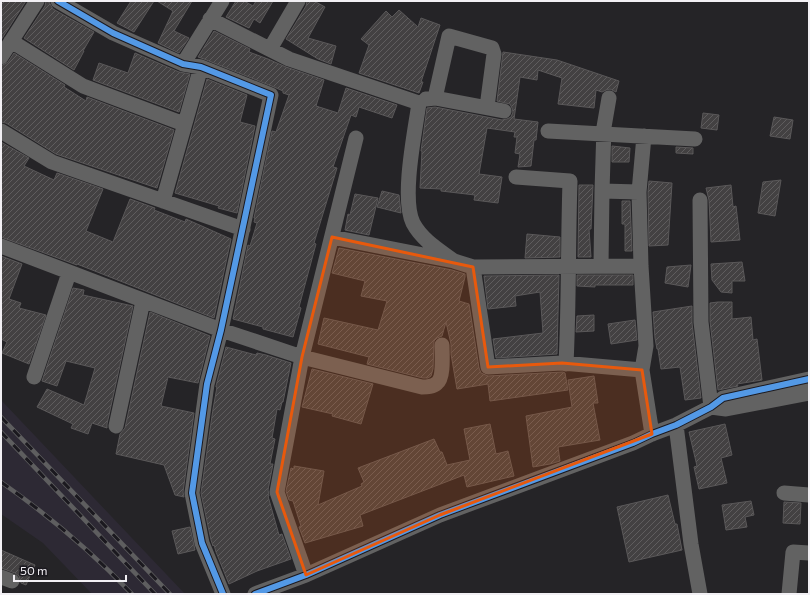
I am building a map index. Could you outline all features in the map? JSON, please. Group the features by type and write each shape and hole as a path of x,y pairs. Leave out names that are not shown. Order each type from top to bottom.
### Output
{"street":[{"path":"1,57 37,1"},
{"path":"58,1 113,33 183,64 201,67 271,95 221,330 206,384 192,494 202,543 223,594"},
{"path":"183,64 222,1"},
{"path":"270,49 298,1"},
{"path":"210,19 289,59 419,103 435,98 504,110"},
{"path":"435,98 449,36 492,48 494,54 487,108"},
{"path":"11,40 83,86 184,124"},
{"path":"164,201 184,124 201,67"},
{"path":"601,266 604,134 609,98"},
{"path":"419,103 411,161 408,200 409,210 413,223 422,235 433,246 454,261"},
{"path":"1,131 52,162 243,229"},
{"path":"548,131 695,139"},
{"path":"644,136 639,192 641,266 646,346 642,370 652,434"},
{"path":"306,575 277,492 302,357 356,138"},
{"path":"516,177 570,180 568,266 569,303 566,364"},
{"path":"602,191 639,192"},
{"path":"700,200 701,322 711,407"},
{"path":"332,237 454,261 473,267 641,266"},
{"path":"1,246 221,330 302,357 422,387 432,386 439,382 441,376 442,345"},
{"path":"473,267 488,367 566,364 642,370"},
{"path":"34,377 69,273"},
{"path":"116,426 143,301"},
{"path":"255,594 306,575 440,515 633,443 676,425 711,407 723,398 809,379"},
{"path":"711,407 726,409 809,393"},
{"path":"676,425 691,544 700,594"},
{"path":"784,493 809,495"},
{"path":"789,594 794,552 809,553"}],"highlighted area":[{"path":"332,237 473,267 488,367 562,363 642,370 652,434 440,515 306,575 277,492 302,357"}],"shaded area":[{"path":"1,400 185,594 92,594 43,543 1,514"}],"building":[{"path":"1,1 26,1 1,40"},
{"path":"46,1 49,2 53,9 94,32 74,70 24,38 45,6"},
{"path":"131,1 154,1 134,32 117,23"},
{"path":"157,1 192,1 174,31 189,38 179,53 158,43 173,11"},
{"path":"236,1 244,1 253,6 256,1 273,1 260,23 254,19 249,28 226,17"},
{"path":"307,1 314,1 325,7 308,38 336,46 331,64 318,59 286,39 306,6"},
{"path":"399,10 418,27 421,18 440,25 421,82 423,82 419,93 359,73 369,45 361,39 386,11 392,17"},
{"path":"214,31 250,49 249,52 324,80 316,106 338,113 346,88 397,105 392,118 359,107 356,117 351,115 333,167 337,168 314,243 316,244 299,307 301,308 293,337 233,319 248,245 250,246 257,223 254,222 254,218 272,131 276,132 289,95 274,87 198,57"},
{"path":"503,52 557,60 619,81 616,92 610,89 602,92 596,90 594,108 558,104 562,78 538,70 537,80 520,77 514,119 538,122 536,140 534,140 531,166 518,167 520,154 515,153 517,137 514,137 515,132 487,128 479,174 502,177 498,203 474,200 475,195 441,191 441,189 420,188 421,151 427,108 435,107 502,120 511,117 513,112 510,104 497,101"},
{"path":"14,53 65,85 64,87 86,101 87,97 174,130 157,188 56,154 6,123 1,122 1,66 8,62"},
{"path":"135,53 179,72 190,74 179,112 93,80 99,63 128,73"},
{"path":"207,79 247,95 240,122 255,126 237,213 175,193"},
{"path":"703,113 719,115 717,130 701,128"},
{"path":"774,117 793,120 790,139 770,136"},
{"path":"1,142 29,158 24,166 54,180 57,173 103,189 86,231 113,242 130,199 155,208 154,210 185,222 186,219 231,239 214,318 77,264 1,237"},
{"path":"612,146 630,148 629,162 612,162"},
{"path":"676,147 693,148 693,154 676,153"},
{"path":"781,180 775,216 758,213 763,182"},
{"path":"649,181 672,183 668,245 649,246"},
{"path":"579,185 593,185 591,229 589,229 591,257 578,257"},
{"path":"731,185 733,207 736,206 740,240 711,242 709,200 706,188"},
{"path":"382,191 399,195 401,213 377,207"},
{"path":"355,194 378,198 369,235 345,230 348,214 350,215"},
{"path":"622,201 630,201 632,251 625,251 625,224 622,224"},
{"path":"527,234 560,237 560,257 525,258"},
{"path":"339,248 452,270 465,274 459,301 469,304 481,373 488,376 563,372 565,373 568,390 490,401 488,384 457,389 451,354 451,344 446,322 442,336 434,341 433,369 431,376 428,378 367,364 369,357 318,344 324,318 378,330 387,301 361,296 365,281 332,273"},
{"path":"1,256 22,264 9,299 21,303 19,308 46,315 29,364 2,353 7,342 1,339"},
{"path":"742,262 745,281 732,281 732,293 721,292 712,280 711,264"},
{"path":"691,265 688,287 665,283 667,267"},
{"path":"559,275 557,354 496,358 493,339 543,333 540,292 515,296 516,306 488,309 484,276"},
{"path":"577,275 633,275 633,285 595,285 595,287 577,286"},
{"path":"73,288 84,290 83,295 133,306 107,428 92,423 88,434 71,428 73,424 37,407 47,389 84,405 95,368 66,361 57,386 42,381"},
{"path":"732,302 732,319 751,317 753,340 757,339 762,380 737,384 738,386 718,390 710,321 710,303"},
{"path":"692,306 692,323 701,398 685,400 680,367 661,369 655,338 653,312"},
{"path":"150,312 210,336 198,383 168,377 161,406 194,413 183,492 184,497 175,495 164,465 116,454 120,434 125,428"},
{"path":"594,315 594,331 576,332 577,316"},
{"path":"635,320 637,340 611,344 608,324"},
{"path":"226,347 256,355 257,353 266,355 291,363 283,402 280,410 277,409 272,438 275,439 270,464 273,464 268,496 279,535 282,534 291,559 257,571 229,584 211,540 201,493 216,386"},
{"path":"312,369 373,384 361,424 332,416 333,414 302,407"},
{"path":"594,376 598,403 593,403 600,440 558,447 560,461 533,467 526,416 572,407 568,380"},
{"path":"490,424 496,454 508,451 514,476 467,487 464,475 360,515 363,526 305,543 299,527 301,526 293,501 289,500 286,491 291,468 294,469 294,466 324,471 318,505 362,486 361,484 364,482 358,468 434,439 440,452 442,452 447,465 470,460 464,429"},
{"path":"725,424 732,455 721,458 727,483 699,489 694,467 697,466 689,432"},
{"path":"668,495 675,524 677,524 682,550 629,562 617,507"},
{"path":"751,501 754,515 745,517 747,527 726,530 722,505"},
{"path":"784,502 801,503 800,524 783,523"},
{"path":"190,527 195,550 178,554 172,531"},
{"path":"1,550 35,565 26,585 21,583 19,576 15,573 1,568"}],"railway":[{"path":"1,417 170,594"},
{"path":"1,432 155,594"},
{"path":"1,482 69,535 101,563 132,594"}],"cycle path":[{"path":"58,1 113,33 183,64 201,67 271,95 221,330 207,384 192,493 202,543 223,594"},
{"path":"255,594 306,575 440,515 633,443 676,425 711,407 723,398 809,379"}]}
